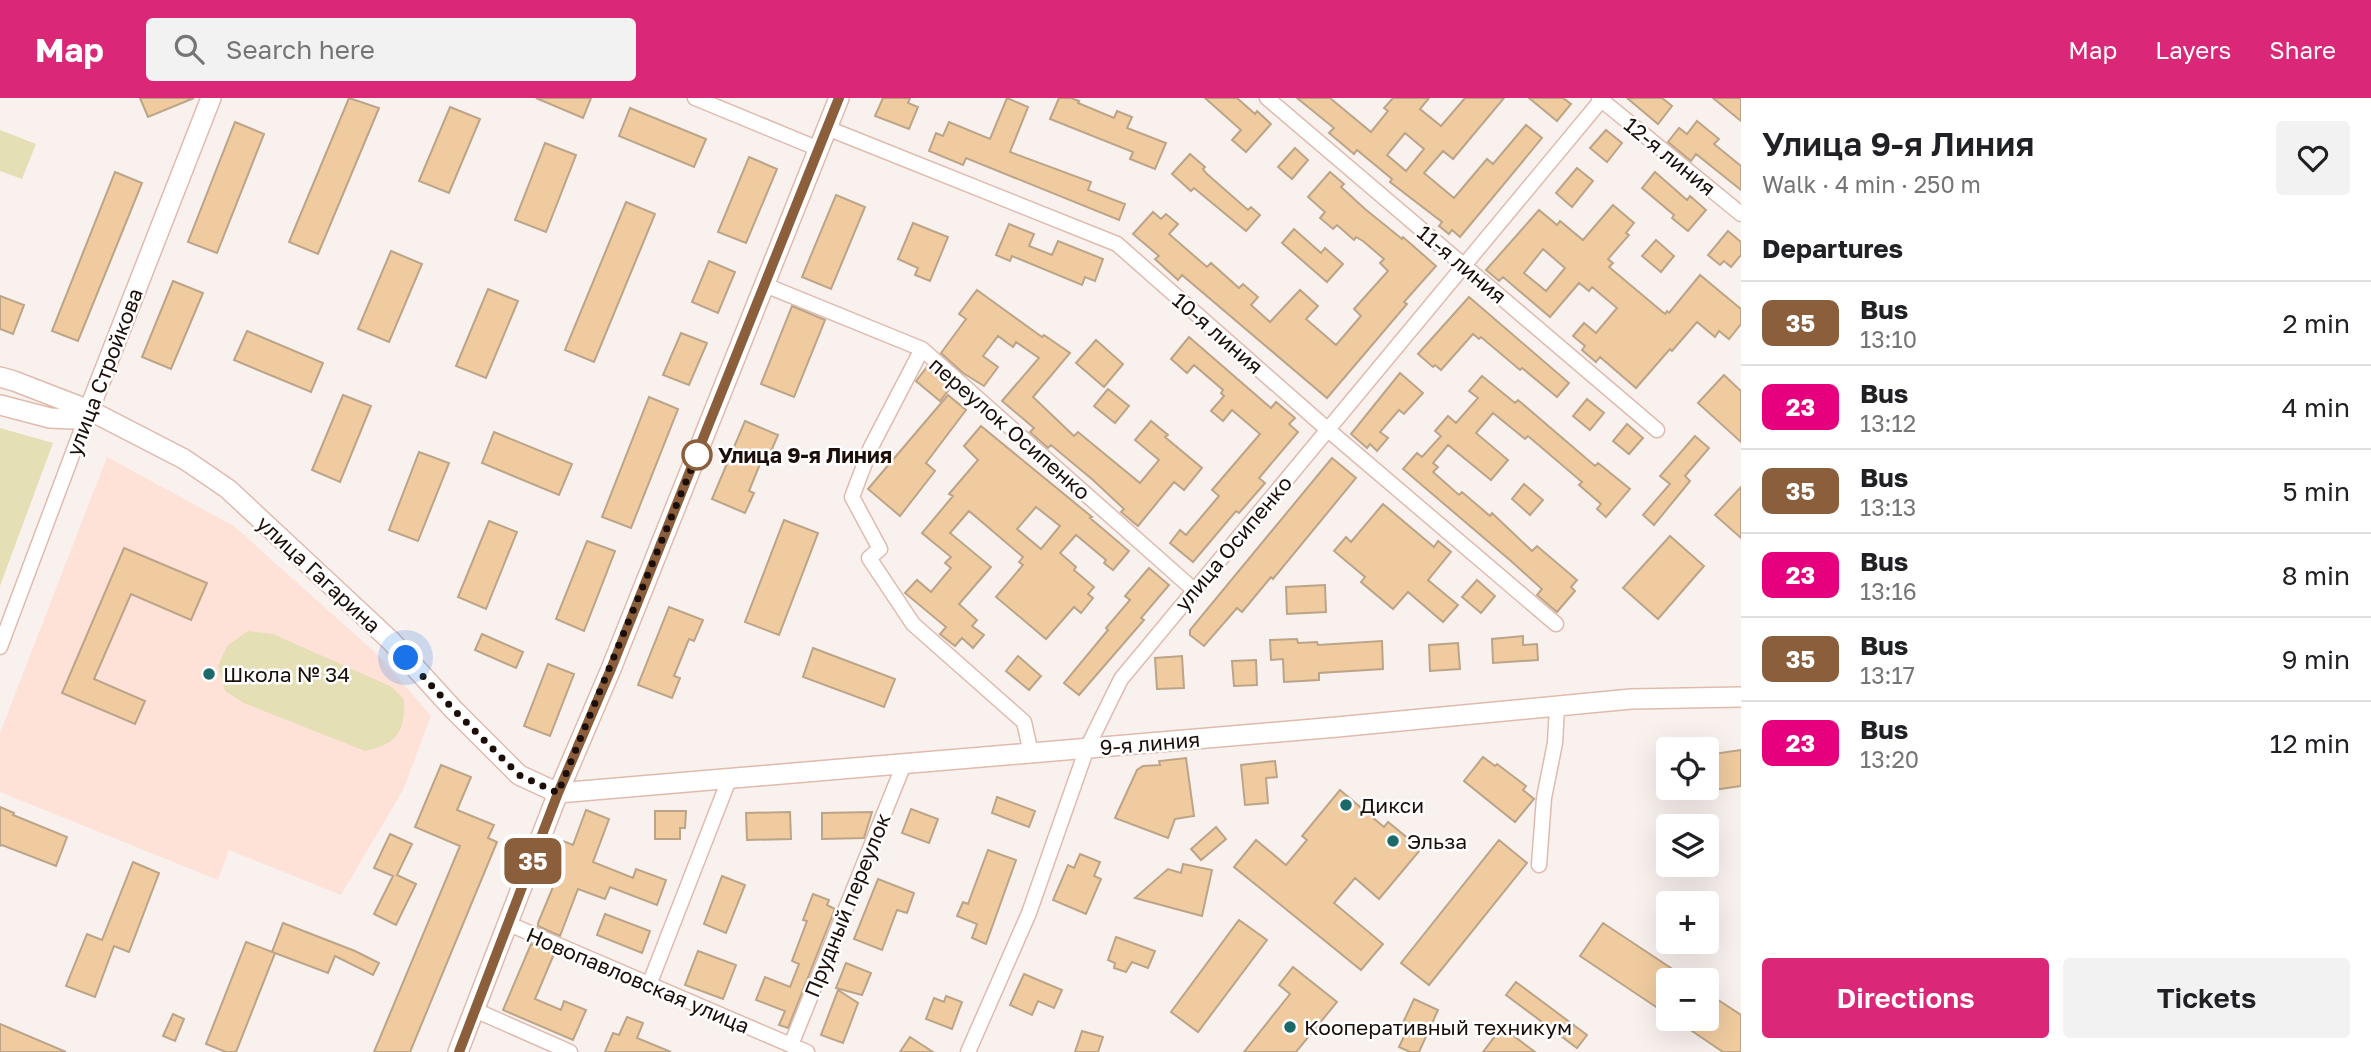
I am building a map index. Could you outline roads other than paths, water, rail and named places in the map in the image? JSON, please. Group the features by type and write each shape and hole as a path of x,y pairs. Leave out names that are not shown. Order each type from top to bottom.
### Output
{"street":[{"name":"улица Стройкова","path":"0,647 211,98"},
{"path":"695,98 819,149"},
{"path":"458,1052 558,793 611,669 839,98"},
{"name":"11-я линия","path":"1267,98 1657,430"},
{"name":"улица Осипенко","path":"968,1052 1029,913 1087,748 1121,679 1601,99"},
{"name":"12-я линия","path":"1601,99 1741,214"},
{"name":"10-я линия","path":"827,128 1117,244 1327,429 1556,624"},
{"name":"переулок Осипенко","path":"765,285 922,349 1194,590"},
{"path":"922,349 871,447 852,497 880,549 869,558 913,624 1024,722 1031,753"},
{"name":"улица Гагарина","path":"0,377 89,410 184,459 228,489 391,641 453,709 519,775 558,793"},
{"path":"0,405 50,418 72,419 89,410"},
{"name":"9-я линия","path":"558,793 1631,699 1741,697"},
{"path":"1539,865 1544,798 1555,743 1557,707"},
{"name":"Прудный переулок","path":"791,1045 904,764"},
{"path":"649,985 730,777"},
{"name":"Новопавловская улица","path":"509,925 807,1052"},
{"path":"475,1010 570,1052"}],"place":[{"name":"Улица 9-я Линия","path":"697,455"},
{"name":"Школа № 34","path":"209,674"},
{"name":"Дикси","path":"1346,805"},
{"name":"Эльза","path":"1393,841"},
{"name":"Кооперативный техникум","path":"1290,1027"}]}
